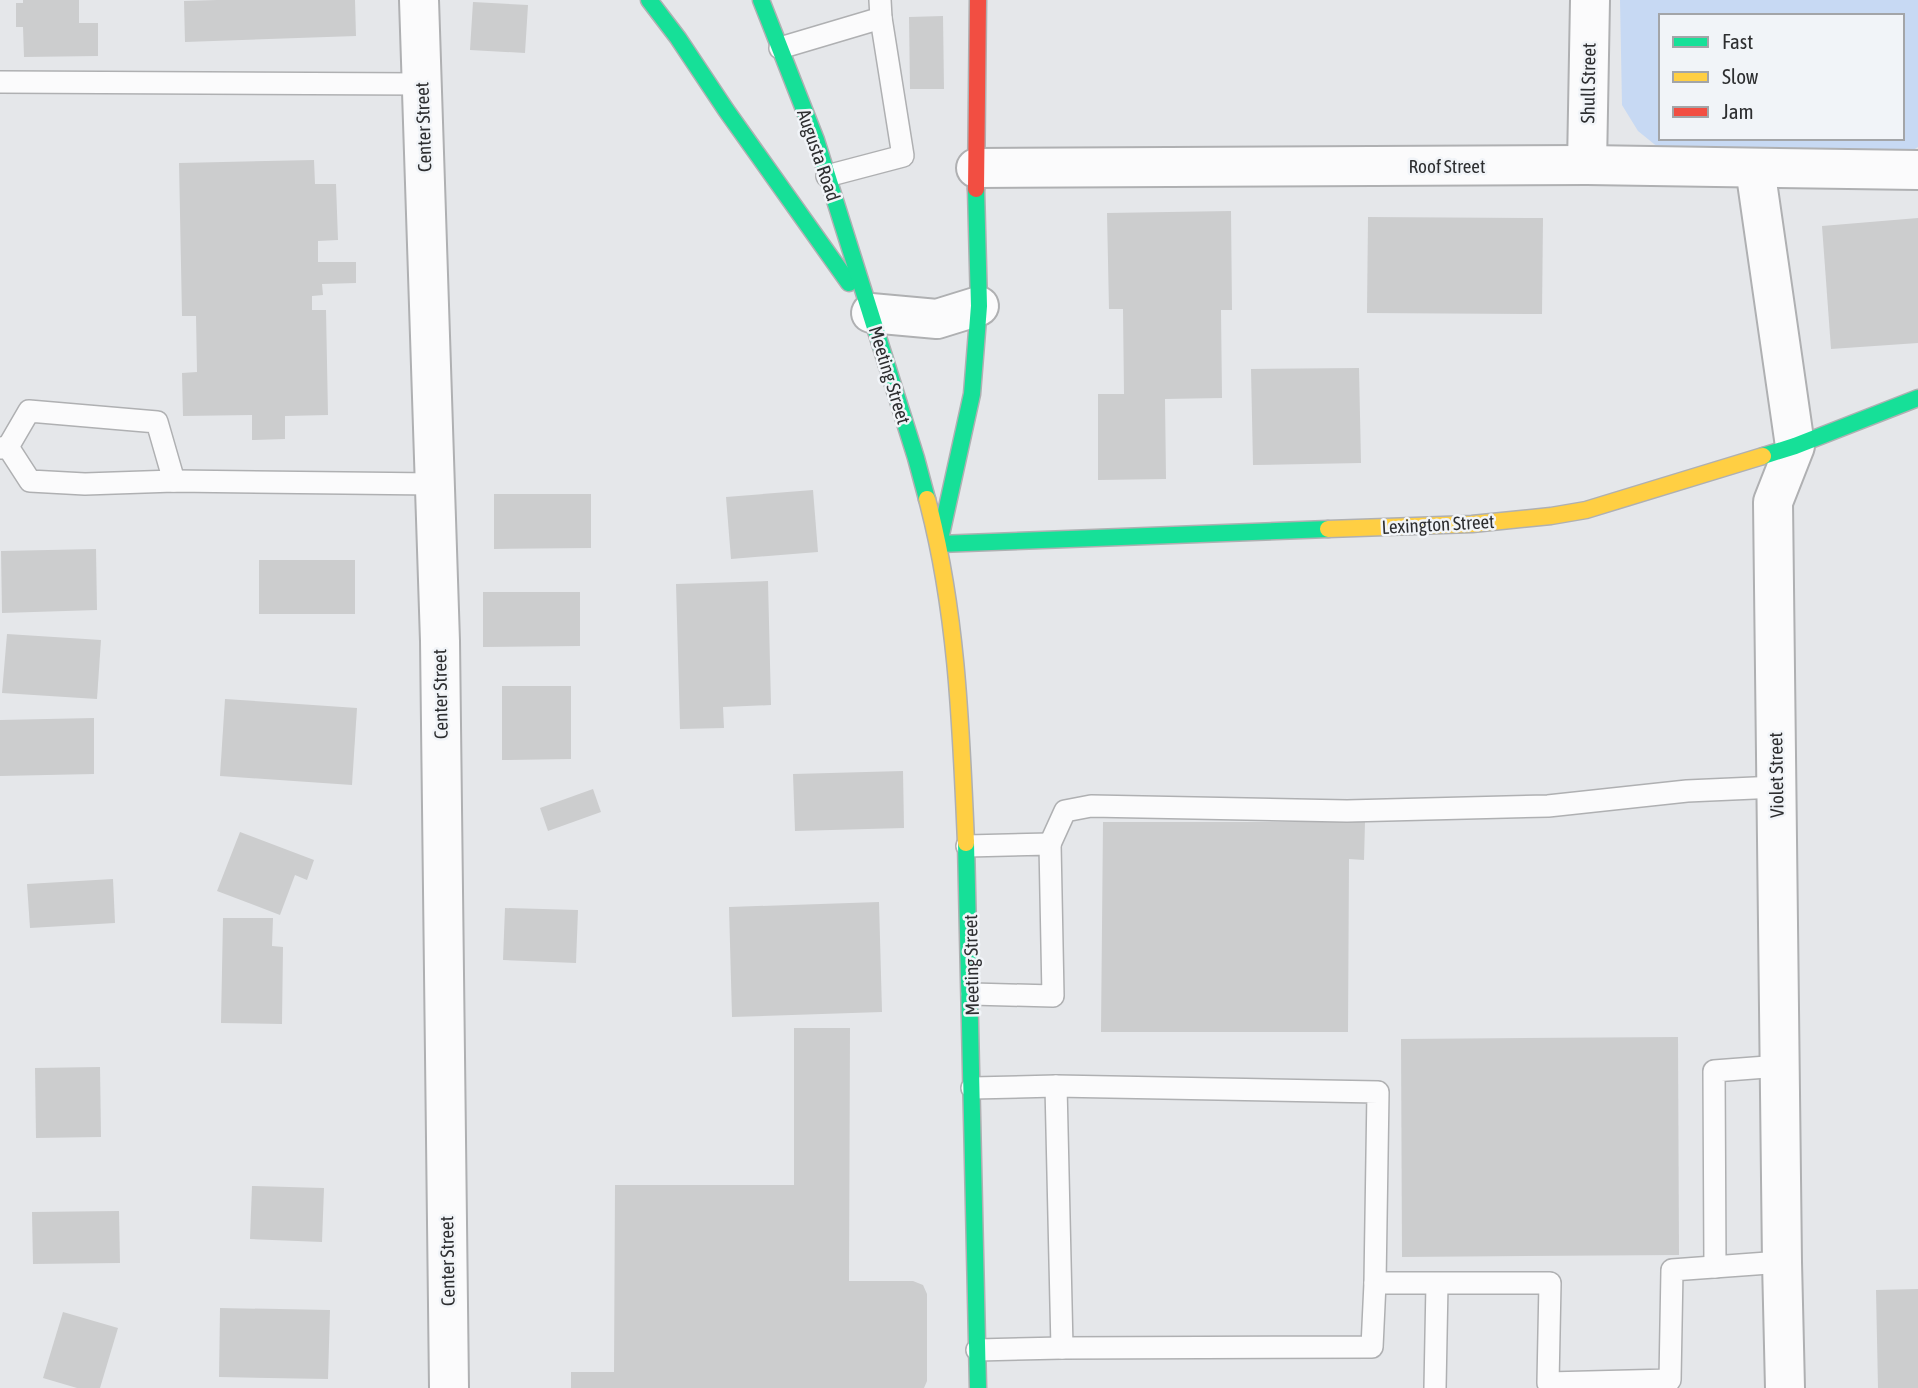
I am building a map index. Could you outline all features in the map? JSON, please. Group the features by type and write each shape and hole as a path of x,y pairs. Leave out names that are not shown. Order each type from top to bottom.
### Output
{"main road":[{"path":"649,0 871,313"},
{"name":"Augusta Road","path":"761,0 816,140 871,313"},
{"name":"Meeting Street","path":"939,544 972,394 979,306 976,168 978,0"},
{"name":"Meeting Street","path":"871,313 916,458 939,544 951,618 960,705 972,994 978,1388"},
{"name":"Lexington Street","path":"939,544 1472,524 1551,516 1586,510 1795,446 1918,398"}],"street":[{"name":"Center Street","path":"419,0 440,640 449,1388"},
{"name":"Shull Street","path":"1587,165 1590,0"},
{"name":"Roof Street","path":"976,168 1587,165 1918,170"},
{"name":"Violet Street","path":"1755,168 1795,446 1773,502 1785,1388"},
{"name":"Meeting Street","path":"871,313 936,319 979,306"}],"lane":[{"path":"780,48 881,9 903,156 827,176"},
{"path":"0,82 421,84"},
{"path":"174,481 157,422 29,411 4,448 30,481 85,484 174,481 434,484"},
{"path":"972,994 1053,996 1050,844 1065,811 1091,806 1347,811 1548,806 1687,791 1777,787"},
{"path":"967,846 1050,844"},
{"path":"1715,1267 1714,1071 1780,1066"},
{"path":"1056,1086 1062,1348"},
{"path":"972,1088 1056,1086 1378,1092 1375,1283 1371,1347 977,1350"},
{"path":"1375,1283 1550,1283 1548,1386 1670,1384 1672,1270 1782,1262"},
{"path":"1436,1388 1437,1284"}],"shaded area":[{"path":"1620,0 1918,0 1918,147 1910,152 1659,148 1638,131 1622,105"}],"building":[{"path":"23,0 79,0 79,23 98,23 98,56 24,57 23,27 16,27 16,3 23,3"},
{"path":"355,0 356,36 185,42 184,1"},
{"path":"473,2 528,5 525,53 470,50"},
{"path":"943,16 944,89 910,89 909,17"},
{"path":"314,160 315,184 336,184 338,240 318,241 318,262 356,262 356,283 322,284 323,295 312,296 312,310 326,310 328,415 285,416 285,439 252,440 252,415 183,416 182,373 197,372 196,316 182,316 179,163"},
{"path":"1231,211 1232,310 1221,310 1222,398 1165,399 1166,479 1098,480 1098,394 1124,394 1123,309 1109,309 1107,213"},
{"path":"1368,217 1543,218 1542,314 1367,313"},
{"path":"1918,218 1918,343 1831,349 1822,226"},
{"path":"1359,368 1361,463 1253,465 1251,369"},
{"path":"813,490 818,552 731,559 726,497"},
{"path":"494,494 591,494 591,548 494,549"},
{"path":"96,549 97,610 2,613 1,551"},
{"path":"259,560 355,560 355,614 259,614"},
{"path":"768,581 771,705 723,707 724,728 680,729 676,584"},
{"path":"483,592 580,592 580,646 483,647"},
{"path":"7,634 101,640 97,699 2,693"},
{"path":"502,686 571,686 571,759 502,760"},
{"path":"225,699 357,708 352,785 220,776"},
{"path":"94,718 94,774 0,776 0,720"},
{"path":"903,771 904,828 795,831 793,774"},
{"path":"593,789 601,812 548,831 540,808"},
{"path":"1103,822 1365,822 1364,860 1349,859 1348,1032 1101,1032"},
{"path":"240,832 314,860 307,880 295,875 280,915 217,891"},
{"path":"113,879 115,923 30,928 27,884"},
{"path":"879,902 882,1012 732,1017 729,907"},
{"path":"505,908 578,910 576,963 503,960"},
{"path":"223,918 273,918 272,946 283,947 282,1024 221,1023"},
{"path":"794,1028 850,1028 849,1281 913,1281 923,1285 927,1294 927,1381 924,1388 571,1388 571,1372 614,1372 615,1185 794,1185"},
{"path":"1678,1037 1679,1255 1402,1257 1401,1039"},
{"path":"100,1067 101,1137 36,1138 35,1068"},
{"path":"252,1186 324,1188 322,1242 250,1239"},
{"path":"119,1211 120,1263 33,1264 32,1212"},
{"path":"1918,1289 1918,1388 1878,1388 1876,1290"},
{"path":"220,1308 330,1310 328,1379 219,1377"},
{"path":"63,1312 118,1328 100,1388 77,1388 43,1378"}],"traffic: fast":[{"path":"649,0 849,283"},
{"path":"761,0 816,140 927,499"},
{"path":"976,189 979,306 972,394 939,544 1328,529"},
{"path":"1763,456 1918,398"},
{"path":"966,843 978,1388"}],"traffic: slow":[{"path":"1328,529 1472,524 1551,516 1586,510 1763,456"},
{"path":"927,499 945,584 956,670 966,843"}],"traffic: jam":[{"path":"976,189 978,0"}]}
